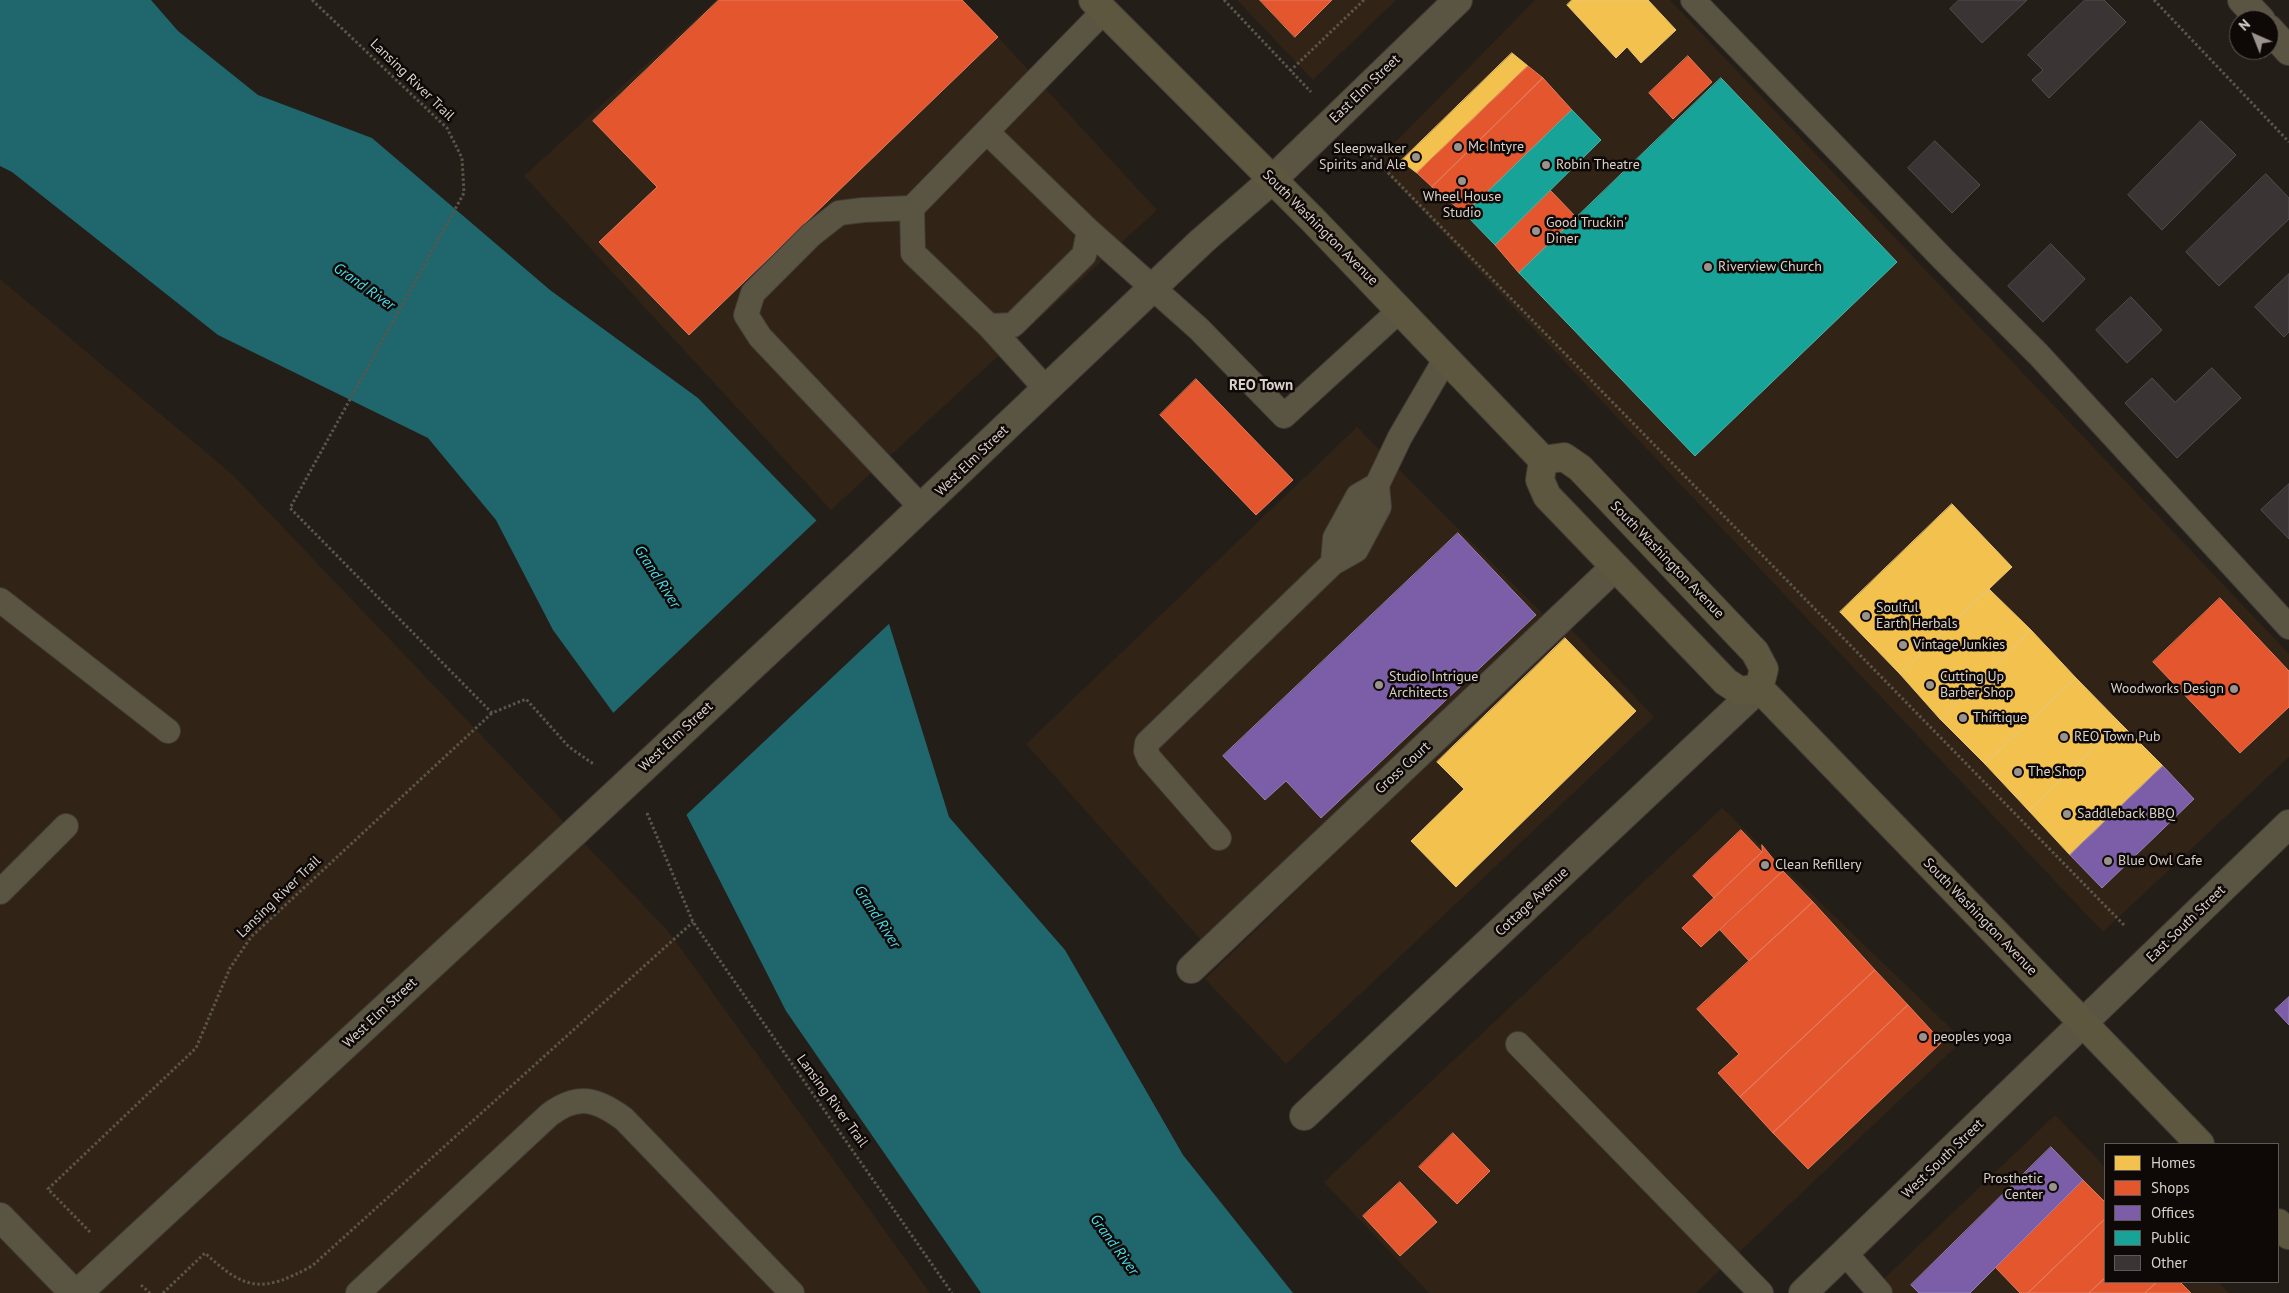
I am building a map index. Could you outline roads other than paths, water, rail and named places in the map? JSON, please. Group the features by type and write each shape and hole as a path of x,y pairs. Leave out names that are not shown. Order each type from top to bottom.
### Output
{"street":[{"name":"East Elm Street","path":"1272,180 1458,0"},
{"path":"2242,0 2251,10"},
{"name":"South Washington Avenue","path":"1098,6 1400,310 1543,460 1564,457 1580,468 1755,652 1764,669 1759,688 2199,1143"},
{"path":"2279,40 2289,51"},
{"name":"West Elm Street","path":"78,1293 922,508 1202,241 1272,180"},
{"path":"1543,460 1540,480 1547,496 1726,682 1740,691 1759,688"},
{"name":"Gross Court","path":"1191,969 1615,567"},
{"name":"Cottage Avenue","path":"1304,1116 1759,688"},
{"name":"East South Street","path":"2084,1024 2289,824"},
{"name":"West South Street","path":"1803,1293 2084,1024"},
{"path":"0,1217 74,1293"},
{"path":"2279,1224 2289,1235"}],"lane":[{"path":"1693,0 1943,259 2039,355 2289,627"},
{"path":"922,508 760,337 746,315 753,293 811,235 839,213 912,208 987,132 1098,6"},
{"path":"987,132 1152,289 1199,329 1284,416 1400,310"},
{"path":"912,208 913,253 989,326 1047,390"},
{"path":"989,326 1013,325 1084,254 1090,231"},
{"path":"1219,838 1149,758 1146,751 1147,743 1333,563 1335,538 1358,496 1377,484 1400,437 1446,358"},
{"path":"0,600 168,731"},
{"path":"0,892 66,826"},
{"path":"1518,1044 1761,1293"},
{"path":"358,1293 549,1115 563,1105 576,1100 591,1101 607,1106 624,1119 792,1293"},
{"path":"1845,1253 1880,1293"}],"water":[{"name":"Grand River","path":"0,0 151,0 178,31 258,95 372,138 550,290 698,398 876,582 949,817 1065,950 1183,1155 1293,1293 981,1293 786,1011 684,810 553,630 496,520 428,438 218,335 12,172 0,166"}],"place":[{"name":"Mc Intyre","path":"1458,147"},
{"name":"Sleepwalker Spirits and Ale","path":"1416,157"},
{"name":"Robin Theatre","path":"1546,165"},
{"name":"Wheel House Studio","path":"1462,181"},
{"name":"Good Truckin' Diner","path":"1536,231"},
{"name":"Riverview Church","path":"1708,267"},
{"name":"Soulful Earth Herbals","path":"1866,616"},
{"name":"Vintage Junkies","path":"1903,645"},
{"name":"Studio Intrigue Architects","path":"1379,685"},
{"name":"Cutting Up Barber Shop","path":"1930,685"},
{"name":"Woodworks Design","path":"2234,689"},
{"name":"Thiftique","path":"1963,718"},
{"name":"REO Town Pub","path":"2064,737"},
{"name":"The Shop","path":"2018,772"},
{"name":"Saddleback BBQ","path":"2067,814"},
{"name":"Blue Owl Cafe","path":"2108,861"},
{"name":"Clean Refillery","path":"1765,865"},
{"name":"peoples yoga","path":"1923,1037"},
{"name":"Prosthetic Center","path":"2053,1187"}],"district":[{"name":"REO Town","path":"1261,386"}]}
